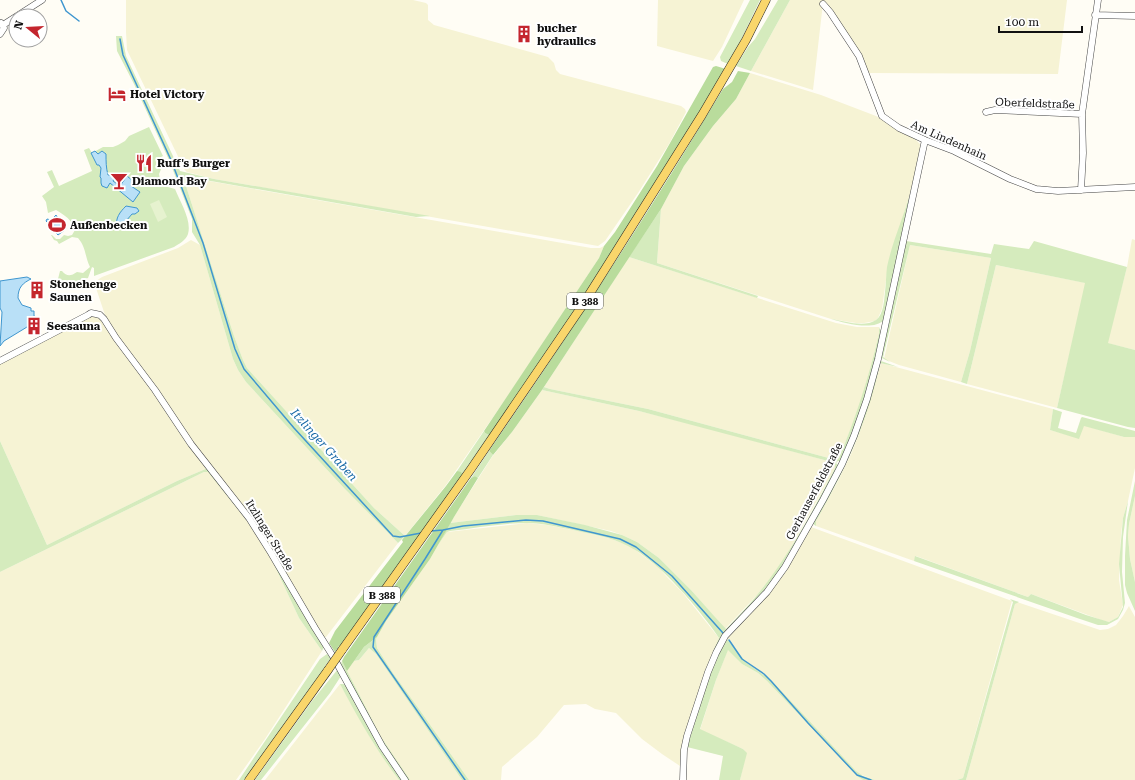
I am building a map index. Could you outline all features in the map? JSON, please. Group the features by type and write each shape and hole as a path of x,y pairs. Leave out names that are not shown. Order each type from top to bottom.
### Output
{"main road":[{"name":"B 388","path":"249,780 441,512 580,309 634,226 726,75 766,0"},
{"name":"B 388","path":"746,40 760,21 772,0"}],"street":[{"path":"0,34 4,30 2,23 42,0"},
{"path":"1081,190 1083,153 1082,114 1098,0"},
{"name":"Am Lindenhain","path":"823,4 830,12 859,56 882,116 903,130 925,140 954,150 1010,179 1036,189 1058,192 1135,187"},
{"path":"1095,15 1135,16"},
{"name":"Oberfeldstraße","path":"986,112 995,110 1082,114"},
{"name":"Gerhauserfeldstraße","path":"683,780 684,750 708,672 716,652 726,636 767,592 785,567 842,464 854,436 867,399 878,359 925,140"},
{"name":"Itzlinger Straße","path":"0,361 91,313 97,314 104,319 191,444 241,506 258,530 300,605 334,658 382,746 405,780"}],"shaded area":[{"path":"126,0 413,0 426,3 428,5 428,20 434,25 548,57 554,63 556,70 560,74 681,106 686,112 669,144 638,193 605,241 598,246 214,179 187,172 184,169 127,50"},
{"path":"658,0 744,0 722,47 713,61 657,46"},
{"path":"790,0 1067,0 1058,74 868,73 823,3 813,90 751,71"},
{"path":"750,73 821,95 876,116 915,139 920,144 921,149 910,194 888,265 882,309 875,321 856,323 831,319 657,263 661,209 684,166 713,126 736,99"},
{"path":"186,177 591,248 600,248 604,246 599,258 507,397 446,485 405,536 374,508 247,368 234,336 186,186"},
{"path":"1132,239 1135,240 1135,350 1107,343 1127,267"},
{"path":"191,240 200,245 233,359 246,382 343,487 398,543 326,637 323,637 250,515 202,455 109,324 105,315 95,285 96,281 102,277 178,248"},
{"path":"910,245 991,258 970,351 961,382 899,365 884,359"},
{"path":"629,257 836,323 857,327 879,327 879,334 867,385 839,458 836,460 648,409 544,387"},
{"path":"996,265 1086,283 1057,408 967,384"},
{"path":"92,316 99,317 104,320 208,468 177,481 47,545 0,441 0,364"},
{"path":"881,363 1053,409 1050,430 1079,438 1083,425 1124,437 1135,437 1135,468 1123,518 1121,534 1119,580 1123,605 1118,617 1109,622 1104,621 1031,594 1028,597 916,556 914,561 816,526 816,521 852,452 862,426"},
{"path":"542,390 639,411 715,430 828,461 835,465 835,468 786,556 776,571 757,595 725,629 691,590 659,558 637,542 622,535 611,531 537,515 516,515 450,523 492,457"},
{"path":"204,472 209,472 249,523 272,560 299,618 322,651 265,739 236,780 0,780 0,572"},
{"path":"1135,496 1135,582 1130,559 1128,536"},
{"path":"527,523 583,532 611,539 630,546 658,567 682,592 719,638 707,667 691,716 681,754 680,766 642,739 616,713 595,709 586,704 564,705 537,737 502,767 501,780 469,780 377,648 377,637 386,621 430,559 447,532"},
{"path":"811,527 1012,601 963,778 957,780 875,780 859,774 828,743 772,681 747,663 727,639"},
{"path":"1017,602 1100,630 1108,629 1116,625 1129,606 1135,617 1135,780 966,780 1015,604"},
{"path":"369,648 376,654 462,780 410,780 401,768 381,737 347,671 354,661 359,660"},
{"path":"728,649 742,664 758,673 767,681 854,773 863,780 740,780 746,753 743,749 700,730 716,680"},
{"path":"340,684 374,744 399,780 265,780"}],"green space":[{"path":"750,0 760,0 728,64 721,61 720,57"},
{"path":"778,0 790,0 751,71 736,66 755,39"},
{"path":"116,36 122,36 126,56 180,171 214,179 430,216 416,217 188,177 186,179 186,186 234,336 247,368 374,508 405,536 398,543 343,487 246,382 238,370 233,359 200,245 192,232 192,219 169,160 117,51"},
{"path":"716,66 726,69 612,255 491,436 485,433 484,431 599,258 604,246 615,232 657,166 713,67"},
{"path":"738,71 750,73 736,99 713,126 684,166 661,209 542,390 512,432 493,455 489,451 609,272 723,89 732,82"},
{"path":"149,127 163,156 161,157 162,167 159,174 161,185 175,189 187,217 189,229 186,238 174,247 94,276 94,268 92,267 88,278 63,284 58,279 60,271 67,275 71,275 77,272 83,273 90,267 83,245 78,238 72,237 59,244 51,235 56,239 60,239 64,235 72,235 75,230 70,220 56,210 48,213 46,202 42,196 54,187 47,172 52,170 59,186 92,171 84,150 89,148 92,153 103,147 113,147 125,141 129,136"},
{"path":"910,194 884,320 873,325 866,326 831,319 866,324 876,320 881,314 889,258"},
{"path":"159,200 167,217 158,222 150,204"},
{"path":"661,209 657,263 758,296 757,298 629,257"},
{"path":"906,241 991,254 994,244 1029,249 1034,241 1127,267 1108,343 1135,350 1135,428 1057,408 1085,283 996,265 967,384 961,382 970,351 991,258 910,245 883,357 890,362 882,358"},
{"path":"879,327 881,332 869,381 848,445 841,461 836,463 839,466 780,569 768,586 718,643 712,654 719,638 701,614 678,587 653,563 640,553 621,543 608,538 545,524 518,523 450,531 447,532 438,545 450,523 516,515 537,515 585,525 622,535 637,542 659,558 691,590 726,629 757,595 794,542 815,506 835,468 835,465 828,461 639,411 542,390 544,387 648,409 836,460 839,458 862,397 879,334"},
{"path":"881,361 898,367 880,363 862,425 846,465 816,521 816,526 813,524 847,460 880,362"},
{"path":"1053,409 1062,412 1058,428 1076,433 1082,417 1135,431 1135,437 1124,437 1084,426 1079,439 1050,430"},
{"path":"484,431 491,436 463,476 457,471"},
{"path":"0,441 47,545 177,481 208,468 251,523 324,647 322,651 299,618 272,560 249,523 208,472 204,472 0,572"},
{"path":"489,451 493,455 478,478 475,476 471,478"},
{"path":"457,471 461,472 463,476 341,647 339,646 335,652 329,643 335,631 403,542 402,540"},
{"path":"475,476 478,478 430,559 386,621 377,637 364,647 347,671 342,661 344,657 471,478"},
{"path":"1135,481 1135,496 1128,536 1130,559 1135,582 1135,611 1125,585 1125,556 1127,520"},
{"path":"1128,501 1123,537 1122,572 1125,603 1118,619 1107,625 1098,625 914,561 915,556 1028,597 1031,594 1109,622 1118,617 1123,607 1119,564 1123,518"},
{"path":"1010,599 1019,602 1015,604 966,780 957,780 963,778 1013,602"},
{"path":"377,637 377,648 393,673 469,780 462,780 376,654 369,648 359,660 354,661 364,647"},
{"path":"727,639 747,663 772,681 856,771 863,776 875,780 863,780 857,776 767,681 758,673 742,664 728,650 716,680 700,729 743,749 747,753 740,780 719,780 723,756 687,747 713,664"},
{"path":"327,654 331,658 325,668 246,780 239,780 320,659"},
{"path":"342,661 381,737 410,780 407,780 382,744 341,664"},
{"path":"338,669 341,676 330,693 261,780 255,780 312,701"},
{"path":"340,684 346,685 403,780 399,780 375,745"}],"water":[{"path":"95,151 98,154 102,151 106,154 106,167 108,175 114,179 113,181 120,186 127,176 133,181 131,186 140,192 133,202 110,183 107,188 102,186 100,177 101,168 97,165 91,153"},
{"path":"126,206 137,208 139,211 132,214 120,228 117,227 118,215"},
{"name":"Außenbecken","path":"56,215 59,220 64,221 66,229 58,235 46,221 47,219 51,220"},
{"path":"27,277 31,279 22,286 19,291 18,298 22,305 31,308 31,311 34,311 34,316 39,318 32,321 27,327 4,341 0,346 2,312 0,308 0,281"}],"waterway":[{"name":"Itzlinger Graben","path":"61,0 66,11 79,21"},
{"name":"Itzlinger Graben","path":"120,39 123,55 171,160 203,243 235,349 244,369 294,428 393,536 400,537 421,533"},
{"path":"443,530 463,526 526,520 543,521 620,539 636,547 672,576 723,633"},
{"name":"Itzlinger Graben","path":"431,531 443,530 374,637 373,647 465,780"},
{"path":"729,640 742,659 764,674 771,681 857,775 871,780"}],"place":[{"name":"bucher hydraulics","path":"524,34"},
{"name":"Hotel Victory","path":"117,94"},
{"name":"Ruff's Burger","path":"144,163"},
{"name":"Diamond Bay","path":"119,181"},
{"name":"Außenbecken","path":"57,225"},
{"name":"Stonehenge Saunen","path":"37,290"},
{"name":"Seesauna","path":"34,326"}]}
